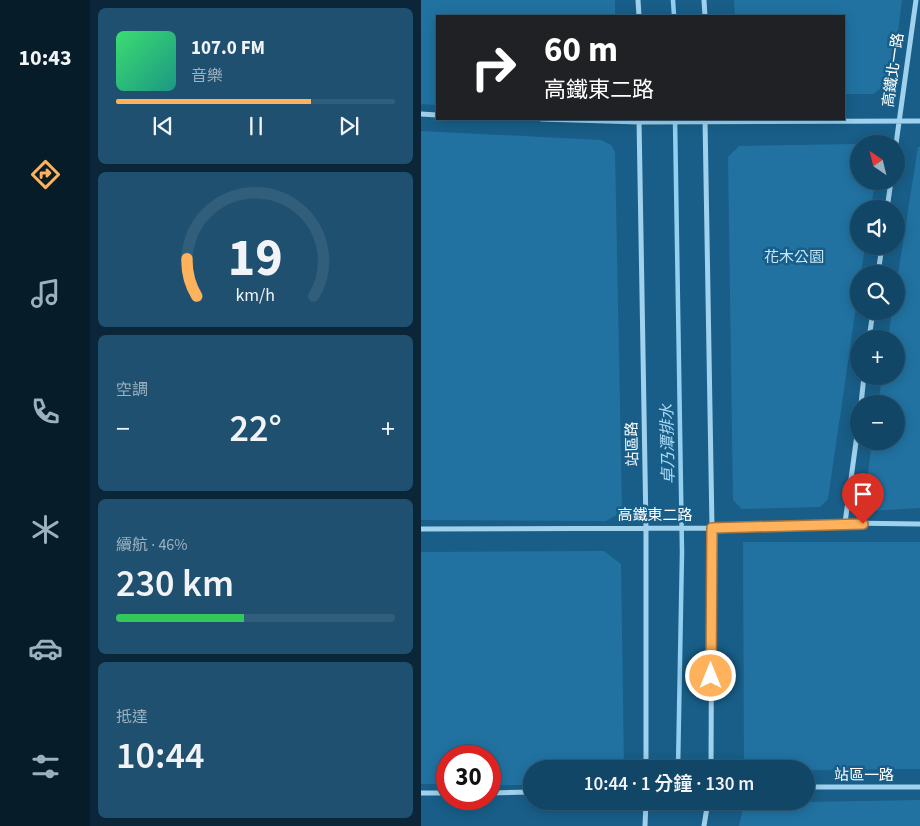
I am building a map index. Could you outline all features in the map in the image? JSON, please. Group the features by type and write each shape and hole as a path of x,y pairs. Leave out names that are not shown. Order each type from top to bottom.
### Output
{"street":[{"path":"639,0 639,15"},
{"path":"704,0 705,15"},
{"name":"高鐵北一路","path":"897,135 916,0"},
{"path":"421,114 436,115"},
{"path":"590,120 920,122"},
{"path":"705,120 712,528 711,760"},
{"name":"站區路","path":"639,121 646,528 646,760"},
{"path":"845,523 855,450"},
{"name":"高鐵東二路","path":"421,529 712,528 845,523 920,524"},
{"name":"站區一路","path":"815,787 920,787"},
{"path":"501,792 523,792"},
{"path":"421,793 436,793"},
{"path":"645,826 646,810"},
{"path":"704,826 707,810"}],"green space":[{"path":"421,0 615,0 615,15 436,15 436,105 421,104"},
{"path":"734,0 902,0 892,80 873,94 845,94 845,15 735,15"},
{"path":"421,131 601,140 611,145 615,152 622,509 606,521 421,520"},
{"name":"花木公園","path":"850,144 850,190 874,190 872,200 850,200 850,255 864,255 862,265 850,265 850,320 854,320 853,330 850,330 850,348 828,499 820,507 742,509 733,500 728,157 739,146"},
{"path":"918,147 920,147 920,508 871,511 864,505 871,450 905,450 905,395 879,395 881,385 905,385 905,330 889,330 891,320 905,320 905,265 899,265 901,255 905,255 905,230"},
{"path":"743,542 920,542 920,769 815,770 815,760 744,760"},
{"path":"604,551 621,564 624,760 523,760 523,785 501,785 501,745 436,745 436,784 421,784 421,552"},
{"path":"920,800 920,826 739,826 742,810 815,810 815,802"}],"waterway":[{"name":"卓乃潭排水","path":"673,0 674,15"},
{"name":"卓乃潭排水","path":"675,120 682,552 678,760"}],"route":[{"path":"711,676 712,528 863,524"}]}
